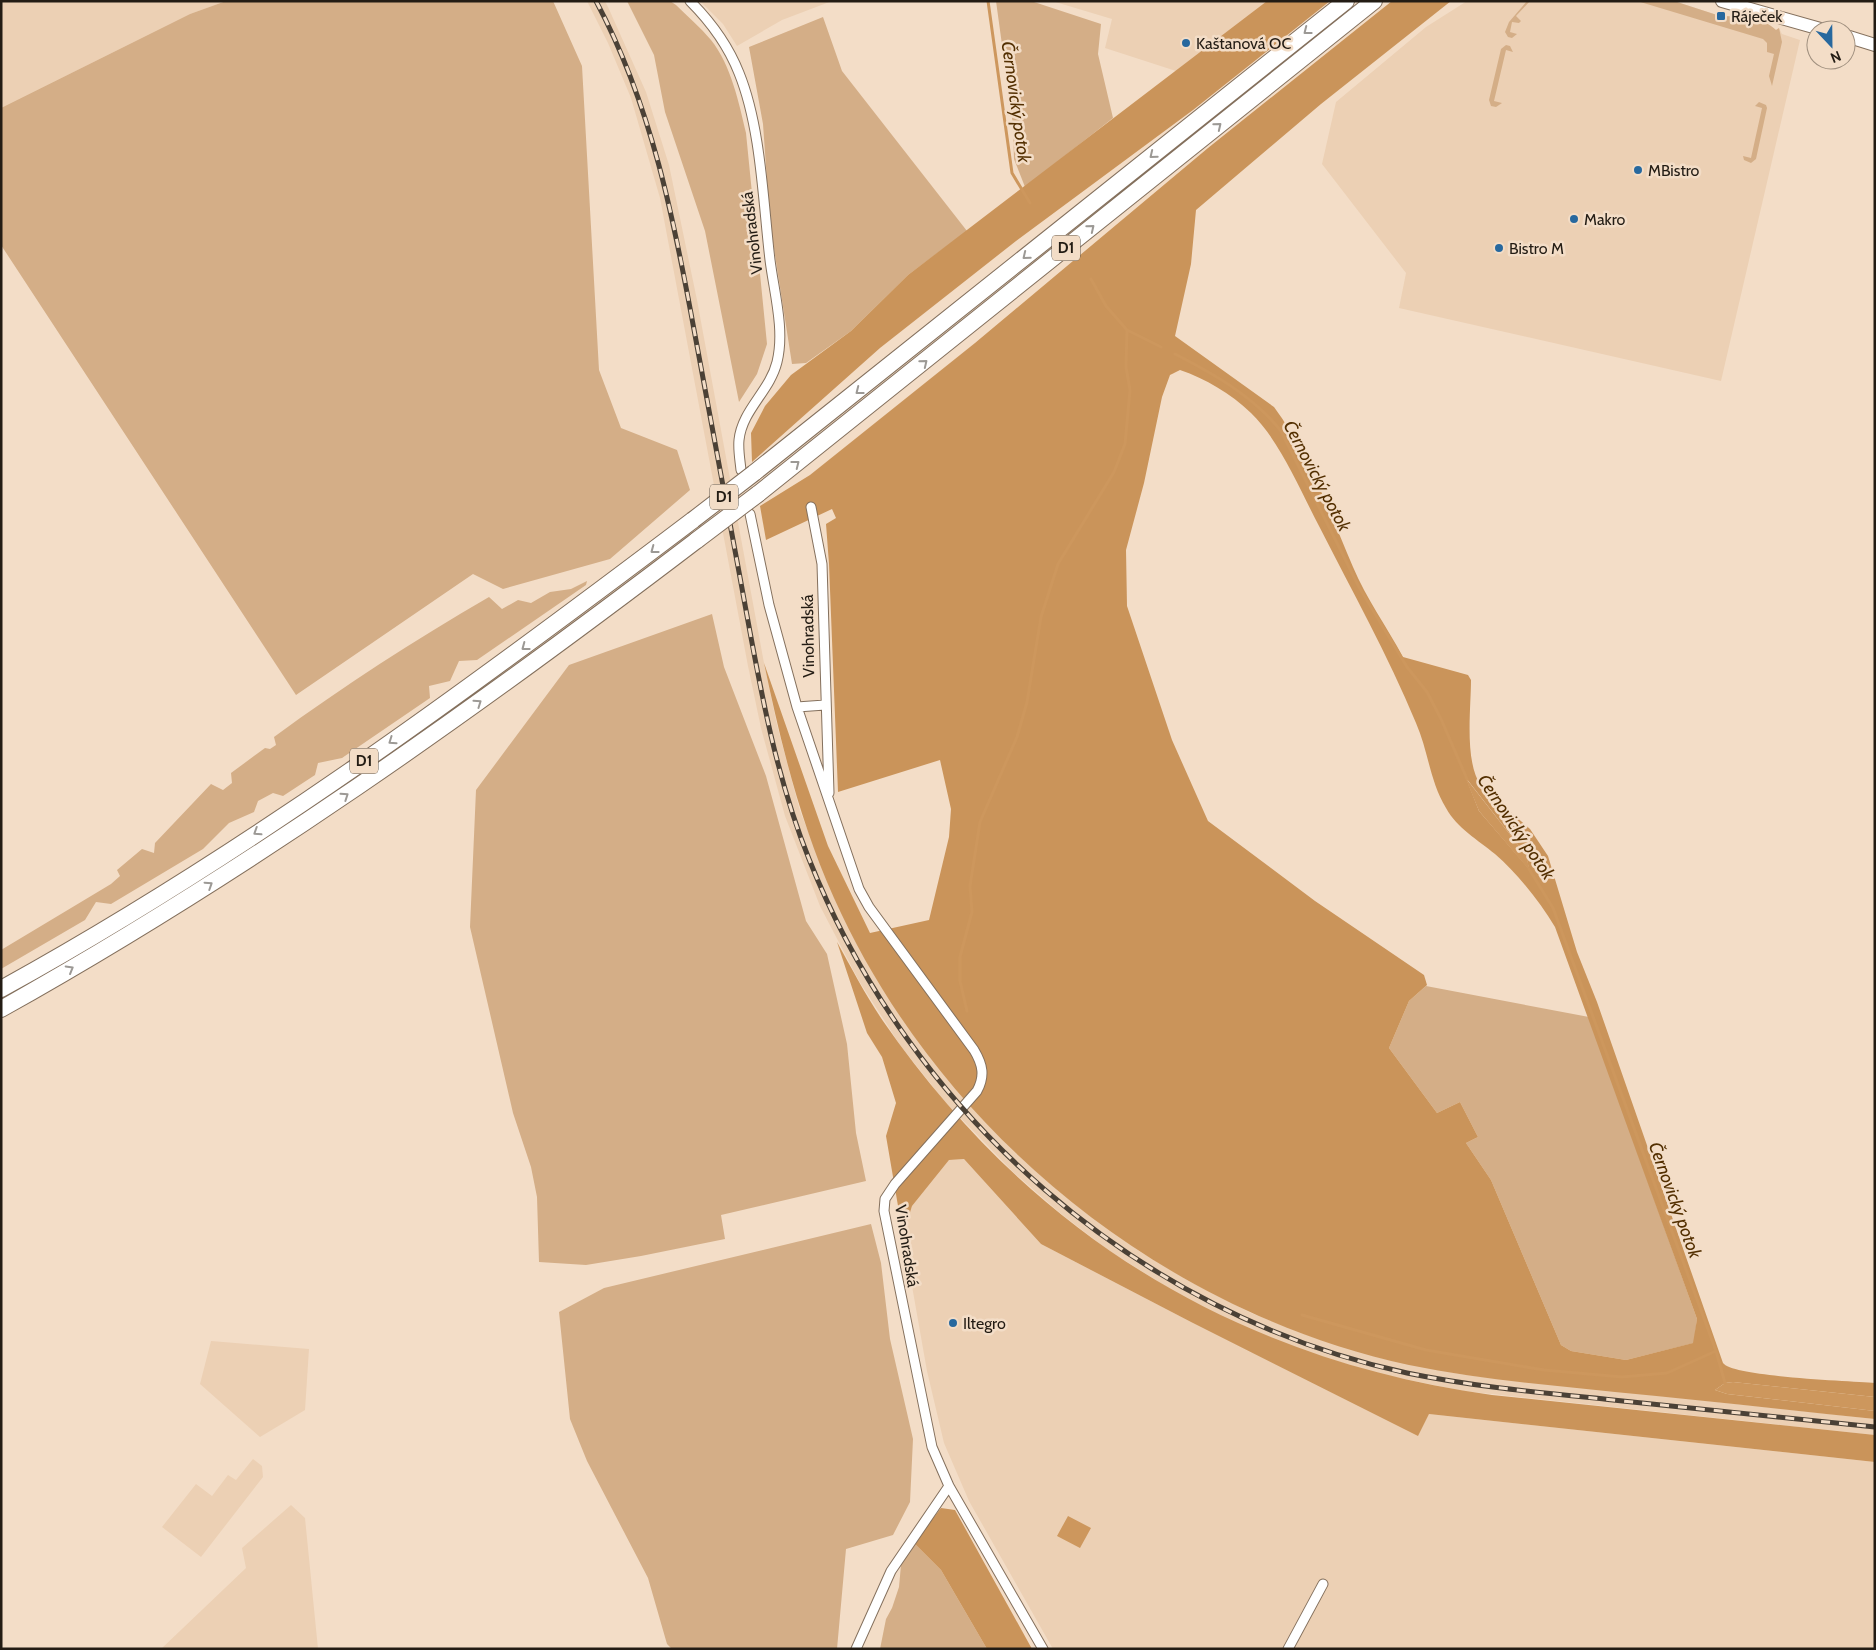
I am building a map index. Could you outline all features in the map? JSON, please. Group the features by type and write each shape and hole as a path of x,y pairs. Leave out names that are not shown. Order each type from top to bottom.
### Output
{"highway":[{"name":"D1","path":"1,989 200,869 335,780 501,665 693,520 748,471 1346,1"},
{"name":"D1","path":"1,1009 207,887 344,796 512,679 758,494 1374,1"}],"main road":[{"path":"1722,1 1806,25"},
{"path":"1856,39 1875,45"}],"street":[{"name":"Vinohradská","path":"690,1 724,42 739,73 748,100 755,133 779,342 777,363 768,384 747,415 740,431 739,446 748,471"},
{"name":"Vinohradská","path":"811,507 822,564 829,805"},
{"name":"Vinohradská","path":"750,514 769,605 797,707 859,889 869,907 974,1050 982,1070 981,1083 971,1100 894,1184 885,1199 885,1222 932,1447 948,1486 1043,1649"},
{"path":"797,707 825,705"},
{"path":"856,1649 891,1571 948,1486"},
{"path":"1288,1649 1323,1584"}],"shaded area":[{"path":"1,1 226,1 190,14 1,108"},
{"path":"226,1 553,1 582,66 599,370 621,428 677,450 690,490 610,559 503,589 473,574 296,695 1,245 1,108 190,14"},
{"path":"587,1 605,1 646,92 669,165 697,300 764,663 777,725 800,811 835,899 873,973 914,1036 975,1110 1023,1159 1070,1200 1139,1251 1189,1281 1251,1313 1315,1338 1384,1359 1465,1375 1875,1419 1875,1435 1463,1391 1380,1374 1310,1353 1244,1328 1181,1296 1108,1250 1060,1213 1012,1171 945,1102 900,1045 859,981 820,906 785,816 761,728 748,666 660,198 631,98 608,43"},
{"path":"627,1 670,1 676,5 707,35 718,50 729,73 737,97 746,133 767,344 757,374 739,402 705,231 665,112 654,55"},
{"path":"700,1 832,1 782,20 737,46 723,24"},
{"path":"996,1 1031,1 1101,24 1098,54 1113,118 1025,187 1014,159 1013,125"},
{"path":"1052,1 1267,1 1176,71 1105,48 1112,19"},
{"path":"1267,1 1330,1 1193,110 1016,241 880,348 752,462 751,433 765,406 791,375 851,331 908,275"},
{"path":"1392,1 1451,1 1321,104 1196,210 1191,264 1175,336 1274,407 1298,444 1327,505 1358,579 1403,657 1468,675 1471,680 1470,749 1476,775 1481,786 1530,829 1548,856 1577,952 1597,1002 1723,1363 1731,1368 1769,1375 1875,1383 1875,1397 1733,1382 1725,1383 1715,1390 1727,1394 1875,1411 1875,1419 1537,1384 1435,1370 1409,1365 1317,1339 1229,1302 1145,1255 1067,1198 996,1133 933,1061 878,982 834,898 811,841 801,812 777,723 764,663 828,846 870,933 929,920 949,837 951,809 940,760 838,792 826,524 836,518 832,509 766,540 760,506 810,475 975,343 1208,148","holes":["1180,370 1208,382 1235,399 1251,413 1271,437 1297,482 1394,673 1420,733 1436,788 1446,808 1462,828 1512,870 1543,908 1555,927 1697,1319 1693,1343 1626,1360 1571,1351 1561,1345 1491,1180 1466,1143 1478,1137 1460,1102 1437,1113 1389,1048 1409,1001 1427,985 1424,975 1315,901 1208,821 1172,740 1127,606 1126,550 1144,483 1162,397 1170,375","1466,778 1526,855 1529,869 1479,811"]},
{"path":"1467,1 1674,1 1717,15 1716,17 1747,18 1768,24 1776,30 1779,28 1782,34 1800,40 1721,381 1399,308 1406,273 1322,164 1336,102 1426,27"},
{"path":"1527,1 1530,1 1516,16 1521,21 1519,23 1512,22 1510,32 1517,34 1512,38 1508,37 1505,32 1509,22"},
{"path":"1637,1 1674,1 1717,15 1716,17 1751,18 1765,22 1776,30 1779,28 1782,42 1772,86 1769,76 1774,54 1767,52 1767,43 1763,39"},
{"path":"823,17 842,71 967,231 908,275 851,331 806,363 792,364 770,223 763,124 749,47"},
{"path":"1506,45 1510,46 1513,52 1506,50 1494,101 1502,103 1496,107 1491,106 1489,100 1501,49"},
{"path":"1759,102 1766,105 1767,108 1756,159 1751,163 1744,160 1743,156 1751,158 1762,108 1755,106"},
{"path":"587,581 586,585 477,660 459,661 450,681 429,686 430,698 342,758 318,763 315,775 283,796 273,793 258,801 254,812 229,823 203,849 111,904 96,902 85,920 1,969 1,950 111,884 120,876 117,870 142,849 154,853 155,843 211,784 223,790 232,783 231,773 265,748 270,749 276,745 274,737 353,681 489,597 502,609 518,600 531,603 550,592 571,589"},
{"path":"712,614 724,667 766,776 806,921 827,954 847,1044 856,1133 866,1181 721,1215 725,1239 586,1265 539,1262 537,1197 531,1167 513,1113 470,927 476,790 569,665"},
{"path":"1465,777 1526,855 1530,871 1479,811"},
{"path":"837,942 883,1021 941,1097 1004,1164 1073,1224 1147,1275 1226,1317 1310,1352 1399,1378 1492,1395 1875,1435 1875,1462 1429,1414 1418,1436 1041,1244 964,1159 949,1160 912,1206 903,1235 886,1136 896,1103 882,1057 867,1033"},
{"path":"1426,986 1589,1017 1697,1319 1694,1343 1626,1360 1571,1351 1561,1345 1491,1180 1466,1143 1478,1137 1460,1102 1437,1113 1389,1048 1409,1001"},
{"path":"964,1159 1041,1244 1191,1322 1418,1435 1429,1414 1875,1462 1875,1649 1053,1649 969,1501 944,1443 927,1371 903,1235 912,1206 949,1160"},
{"path":"871,1224 881,1263 890,1339 913,1439 910,1502 893,1535 846,1549 837,1649 672,1649 667,1644 648,1578 587,1461 570,1419 559,1312 604,1288"},
{"path":"211,1341 309,1349 305,1410 260,1437 200,1384"},
{"path":"1733,1382 1875,1397 1875,1411 1727,1394 1715,1390 1725,1383"},
{"path":"253,1459 262,1466 263,1477 201,1557 162,1527 196,1484 212,1496 228,1475 236,1480"},
{"path":"291,1505 305,1518 318,1649 161,1649 246,1568 242,1548"},
{"path":"941,1508 955,1510 1032,1649 987,1649 941,1570 914,1543"},
{"path":"1068,1516 1091,1528 1080,1548 1057,1536"},
{"path":"914,1543 941,1570 987,1649 880,1649 886,1619 899,1587 901,1565"}],"waterway":[{"name":"Černovický potok","path":"988,1 1012,173 1030,203"},
{"name":"Černovický potok","path":"1091,279 1106,306 1127,330 1161,347"},
{"path":"967,1011 960,981 960,957 972,912 970,886 980,822 1017,737 1027,702 1041,617 1058,564 1114,472 1125,444 1130,390 1126,367 1127,330"},
{"name":"Černovický potok","path":"1175,354 1232,387 1258,407 1281,431 1359,587 1407,667 1427,692 1467,779"},
{"name":"Černovický potok","path":"1529,869 1553,908 1716,1351 1725,1383"},
{"path":"1302,1315 1426,1350 1544,1370 1622,1377 1667,1373 1716,1351"}],"railway":[{"path":"596,1 632,81 659,164 679,249 759,681 775,753 796,824 809,859 853,952 907,1039 972,1118 1045,1190 1126,1252 1214,1304 1308,1345 1407,1373 1484,1386 1875,1427"}],"place":[{"name":"Ráječek","path":"1721,16"},
{"name":"Kaštanová OC","path":"1186,43"},
{"name":"MBistro","path":"1638,170"},
{"name":"Makro","path":"1574,219"},
{"name":"Bistro M","path":"1499,248"},
{"name":"Iltegro","path":"953,1323"}]}
